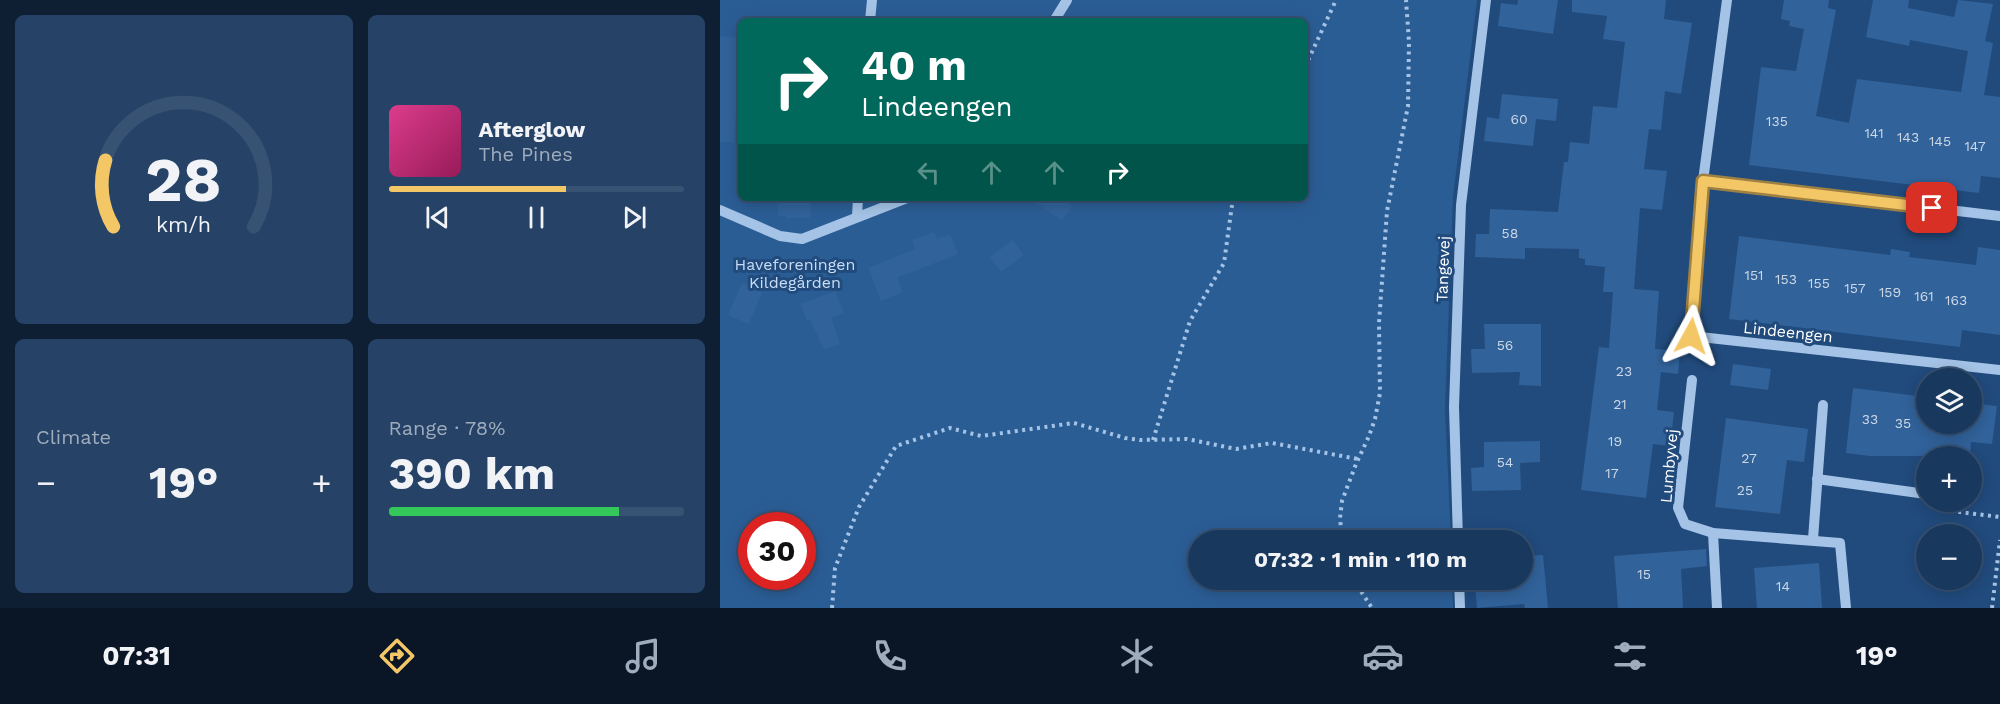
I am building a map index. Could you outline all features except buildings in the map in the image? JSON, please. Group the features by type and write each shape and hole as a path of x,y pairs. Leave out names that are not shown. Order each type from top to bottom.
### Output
{"street":[{"path":"870,18 872,0"},
{"path":"1056,18 1066,0"},
{"name":"Tangevej","path":"1458,530 1454,407 1461,205 1486,0"},
{"name":"Lindeengen","path":"1727,0 1703,181 1691,336 2000,370"},
{"path":"1703,181 2000,216"},
{"path":"857,216 858,201"},
{"path":"720,210 780,236 802,239 898,201"},
{"name":"Lumbyvej","path":"1692,380 1678,508 1685,524 1713,533 1813,539 1840,543 1846,608"},
{"path":"1813,539 1823,405"},
{"path":"1817,479 1916,493"},
{"path":"1713,533 1717,608"},
{"path":"1459,590 1460,608"}],"path":[{"path":"1308,61 1336,0"},
{"path":"1341,530 1342,501 1375,419 1380,393 1379,323 1387,211 1408,106 1409,42 1406,0"},
{"path":"1153,440 1190,321 1224,263 1233,201"},
{"path":"832,608 835,568 859,507 896,446 950,428 981,436 1074,423 1125,438 1187,439 1236,449 1272,443 1358,459"},
{"path":"1959,512 2000,517"},
{"path":"1992,608 2000,540"},
{"path":"1360,590 1372,608"}],"green space":[{"name":"Haveforeningen Kildegården","path":"720,0 1477,0 1453,197 1445,409 1451,530 1188,530 1188,590 1452,590 1453,608 720,608"}],"route":[{"path":"1691,336 1703,181 1932,208"}]}
